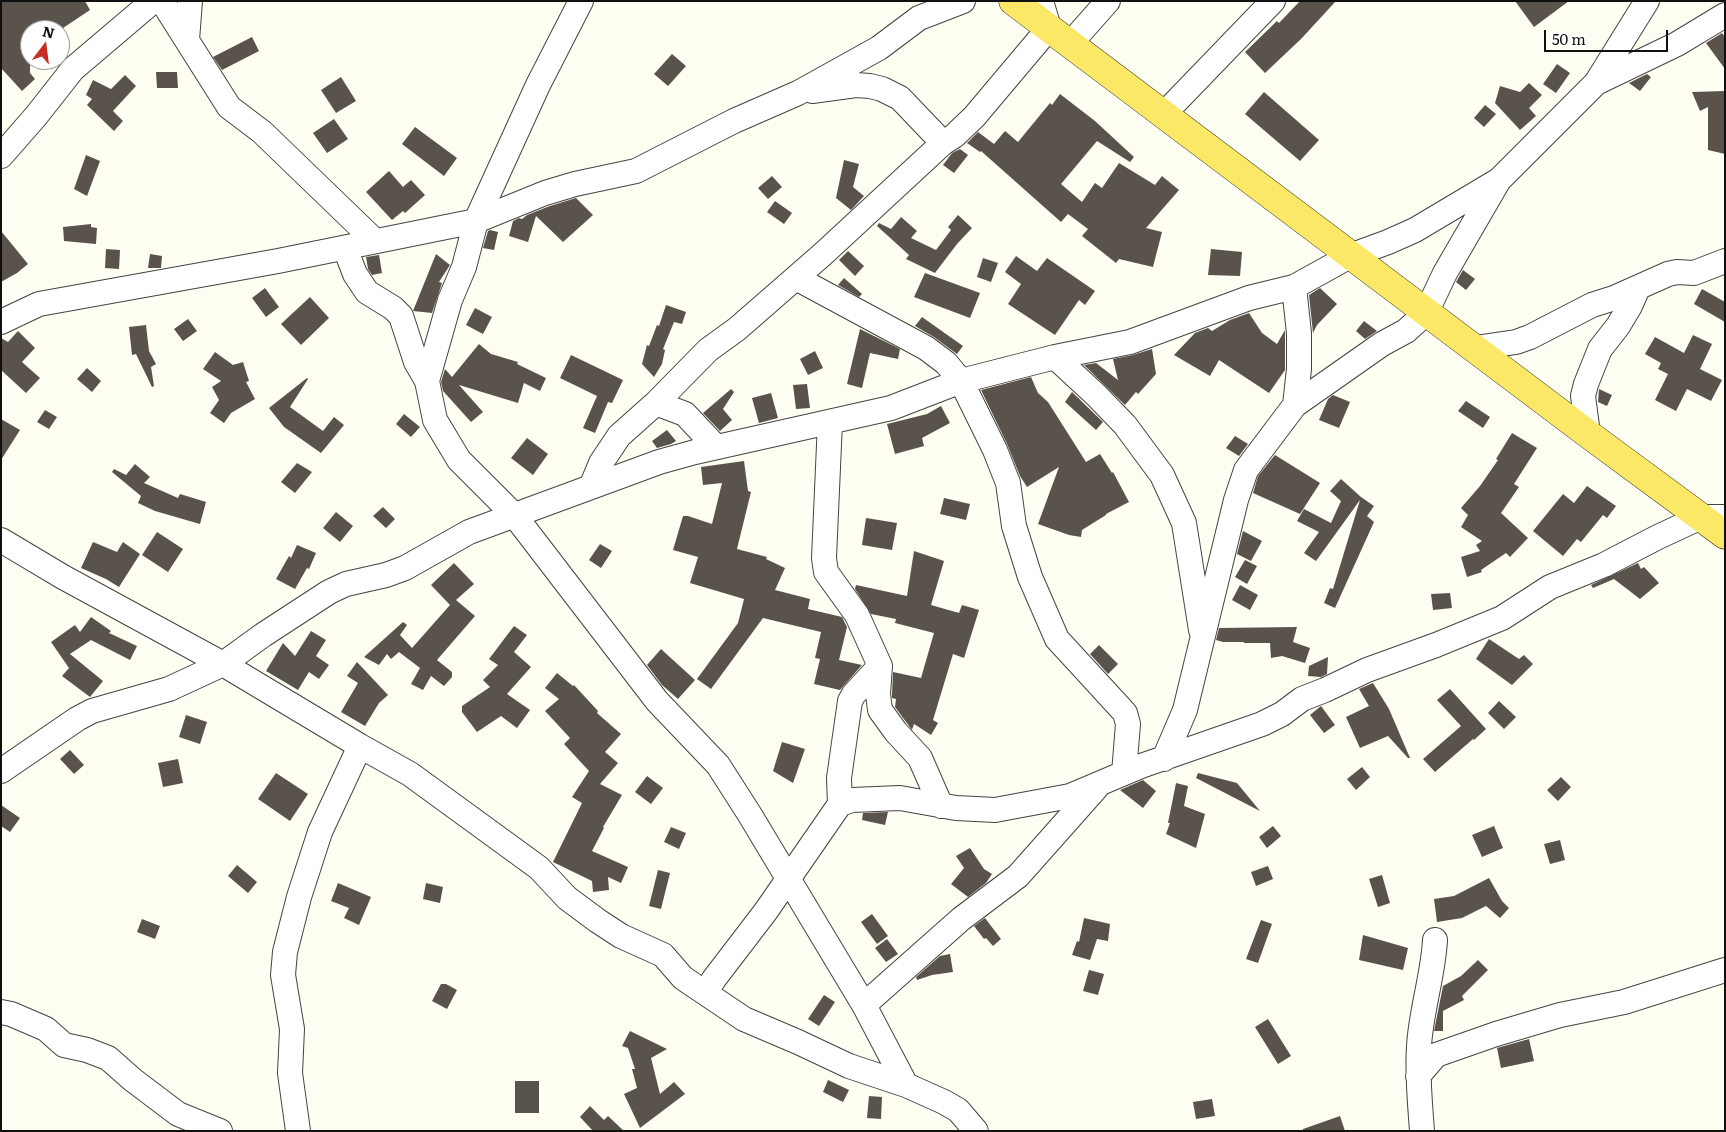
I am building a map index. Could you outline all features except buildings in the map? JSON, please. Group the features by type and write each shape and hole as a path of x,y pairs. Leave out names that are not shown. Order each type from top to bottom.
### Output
{"main road":[{"path":"1013,1 1588,434 1713,517 1725,535"}],"street":[{"path":"1,156 73,69 153,1"},
{"path":"162,1 229,107 262,132 375,241"},
{"path":"187,40 190,1"},
{"path":"426,381 450,300 464,267 476,221 538,85 581,1"},
{"path":"1,322 39,304 278,261 476,221 545,193 575,184 636,171 734,121 798,94 878,48 919,18 963,1"},
{"path":"1041,1 1060,36"},
{"path":"591,487 602,463 619,436 656,403 708,350 737,329 796,278 943,143 974,118 1060,36 1108,1"},
{"path":"1163,115 1273,1"},
{"path":"1,770 92,711 169,689 223,664 263,635 329,592 346,584 386,575 405,568 469,532 659,462 891,408 961,381 1055,357 1130,342 1249,298 1294,287 1350,256 1415,230 1499,180 1596,83 1647,1"},
{"path":"1596,83 1677,44 1725,15"},
{"path":"798,94 856,85 882,89 900,98 943,143"},
{"path":"1164,759 1185,710 1236,500 1246,470 1294,406 1382,344 1406,331 1426,313 1445,273 1499,180"},
{"path":"345,248 355,274 367,292 393,308 401,316 416,362 426,381 435,420 460,460 515,516 657,701 718,765 864,1005 906,1084"},
{"path":"1474,348 1530,338 1592,305 1614,298 1668,274 1677,272 1694,273 1725,261"},
{"path":"796,278 926,348 946,363 961,381 995,450 1008,483 1014,526 1030,577 1057,638 1125,713 1128,724 1124,773"},
{"path":"1294,287 1299,369 1294,406"},
{"path":"1588,434 1583,396 1586,384 1600,349 1618,326 1638,288"},
{"path":"1055,357 1125,425 1162,475 1184,523 1203,641"},
{"path":"678,381 685,414"},
{"path":"656,403 685,414 716,448"},
{"path":"830,422 824,558 826,572 856,614 880,666 878,694 880,710 890,725 920,758 941,806"},
{"path":"840,804 852,800 900,798 941,806 995,810 1070,796 1124,773 1262,724 1282,714 1302,699 1367,670 1502,618 1550,587 1604,565 1658,537 1713,517"},
{"path":"1,540 63,577 223,664 410,774 540,868 567,898 598,921 621,936 663,955 683,978 744,1019 849,1066 906,1084 958,1110 976,1131"},
{"path":"706,992 788,880 840,804 839,778 850,701 854,694 880,666"},
{"path":"298,1131 290,1073 292,1029 283,976 285,952 299,897 320,832 360,746"},
{"path":"864,1005 962,918 1018,876 1100,784"},
{"path":"1422,1131 1418,1076 1428,1050 1424,1006 1434,961 1434,940"},
{"path":"1428,1050 1496,1034 1560,1015 1624,1002 1725,970"},
{"path":"1,1012 11,1014 46,1030 64,1045 88,1050 108,1058 133,1080 178,1114 220,1131"}]}
